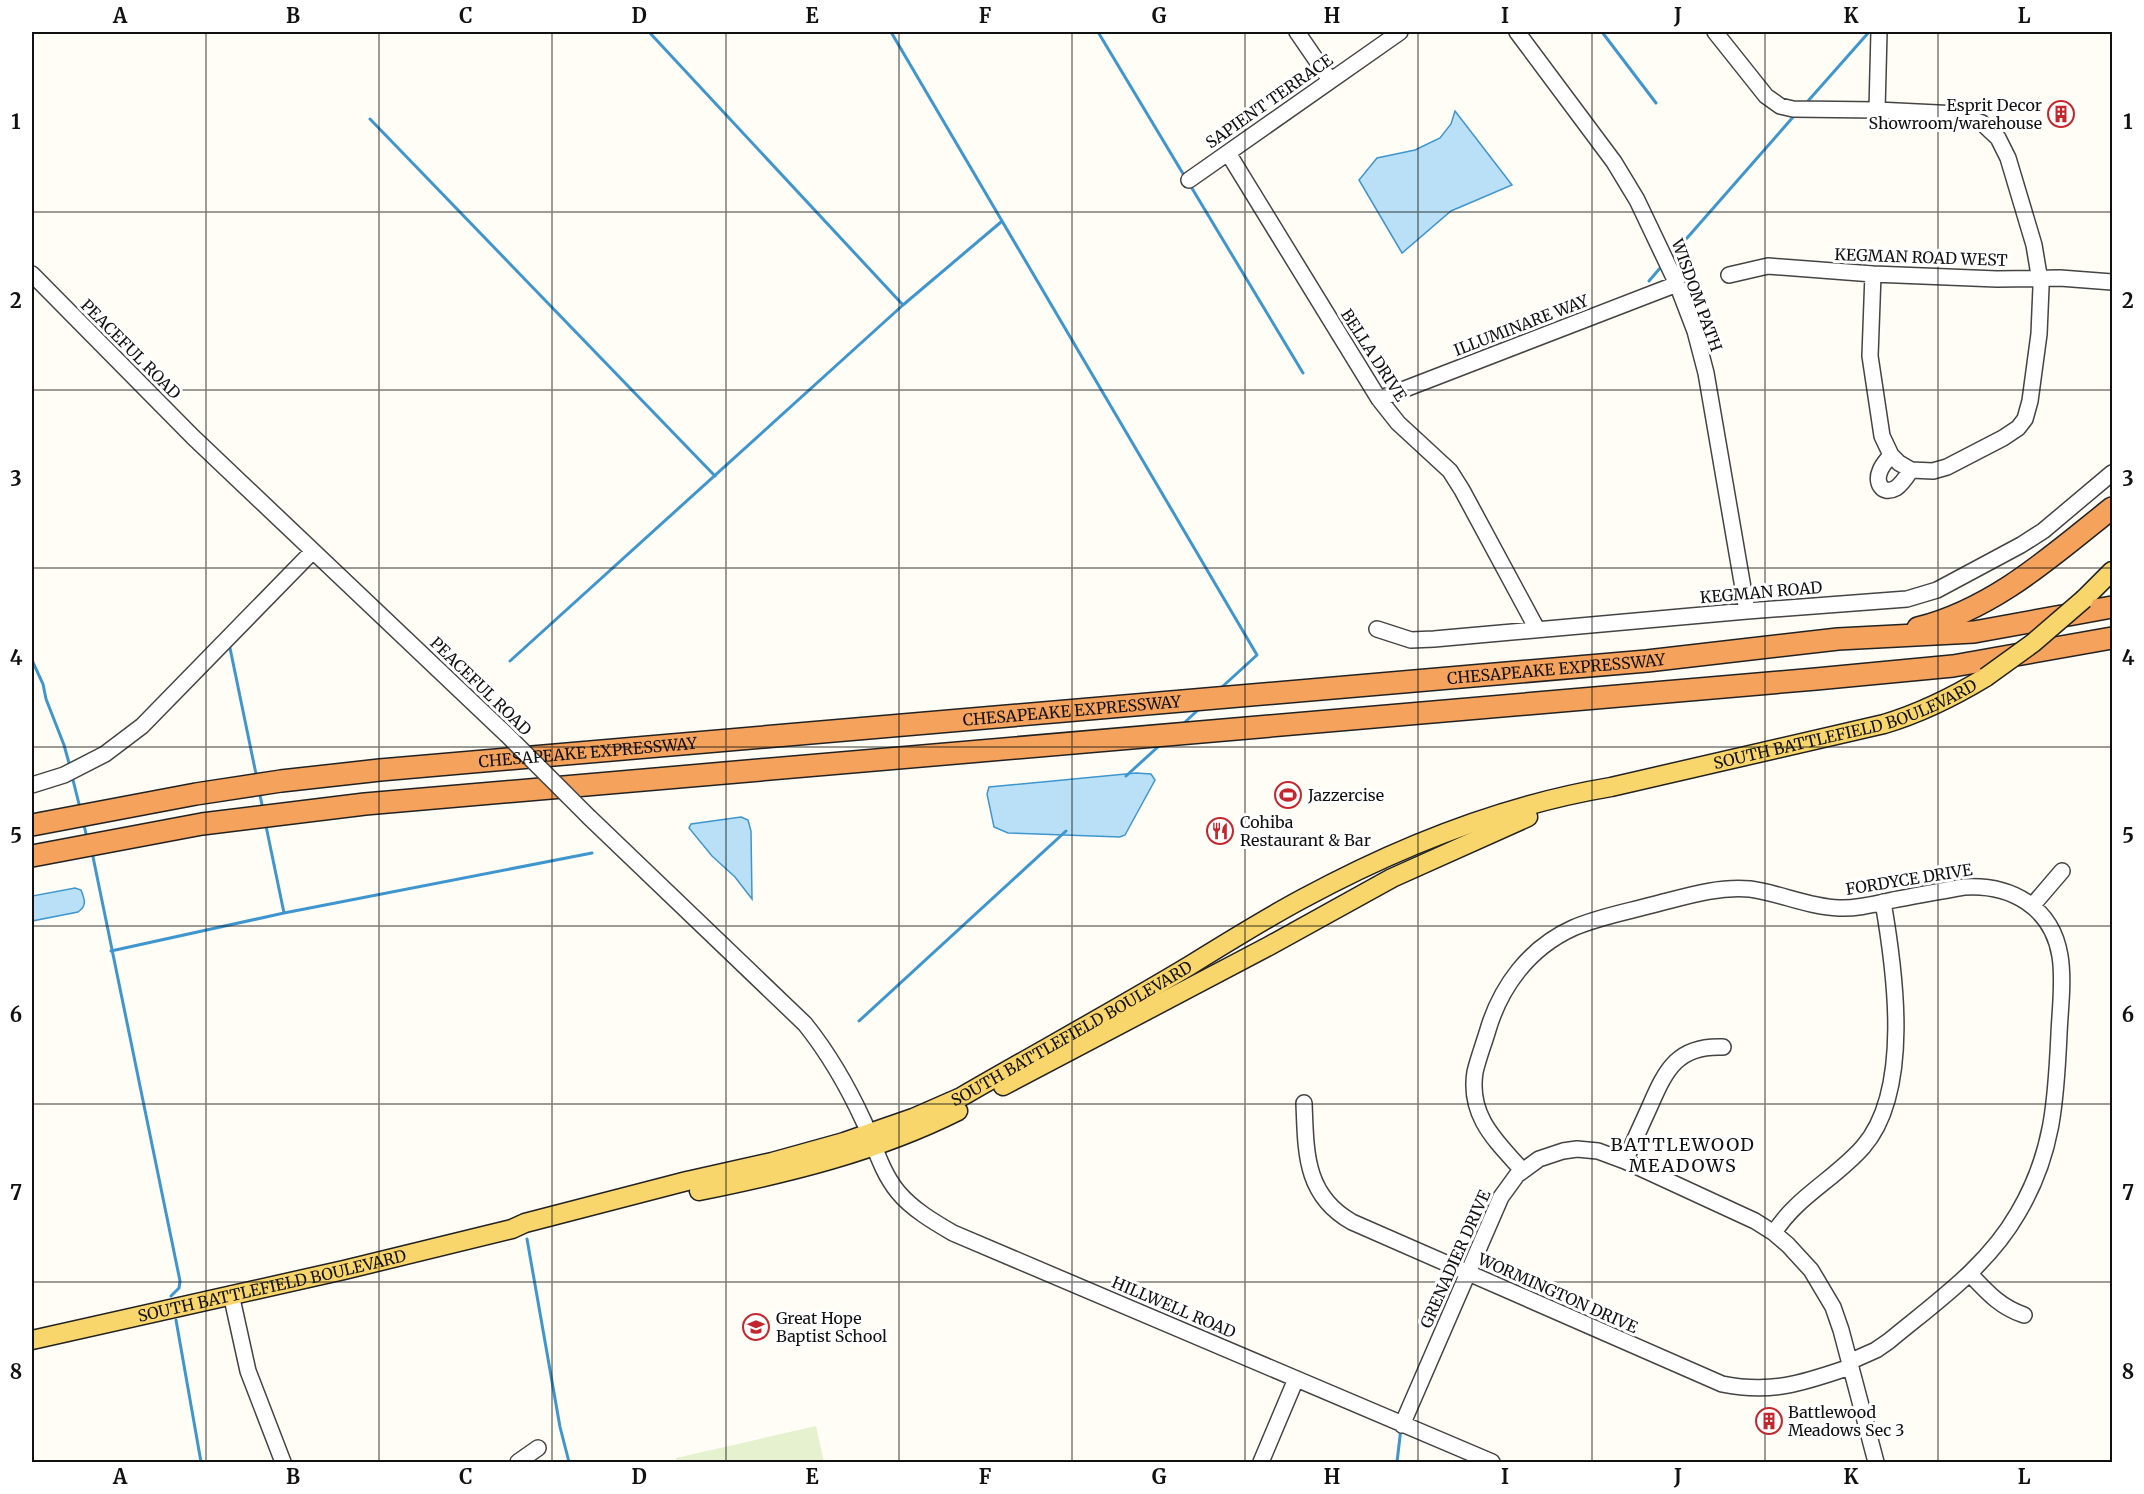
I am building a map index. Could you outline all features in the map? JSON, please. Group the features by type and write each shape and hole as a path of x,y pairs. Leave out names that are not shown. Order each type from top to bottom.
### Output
{"highway":[{"path":"1838,639 1911,630 1966,610 2007,589 2034,571 2112,508"},
{"name":"CHESAPEAKE EXPRESSWAY","path":"32,825 196,794 281,781 380,770 1647,661 1838,639 1974,632 2112,607"},
{"name":"CHESAPEAKE EXPRESSWAY","path":"32,856 211,823 365,804 1828,678 1953,666 2112,638"}],"main road":[{"name":"SOUTH BATTLEFIELD BOULEVARD","path":"871,1140 961,1096 1300,900 1382,859 1480,820 1574,794 1829,738 1914,715 1986,677 2032,643 2084,599 2112,571"},
{"name":"SOUTH BATTLEFIELD BOULEVARD","path":"32,1340 344,1270 512,1229 528,1231 661,1199 763,1178 871,1140 930,1125 1402,873 1513,823 1611,787"}],"street":[{"path":"1297,32 1330,80"},
{"name":"SAPIENT TERRACE","path":"1189,180 1400,32"},
{"name":"WISDOM PATH","path":"1516,32 1614,162 1638,200 1677,284 1695,331 1706,373 1747,611"},
{"path":"1715,32 1766,96 1780,106 1793,109 1958,114 1975,119 1998,138 2008,158 2034,245 2042,296 2029,408 2022,423 2013,432 1940,470 1926,472 1911,470 1891,455 1882,436 1871,363 1873,274"},
{"path":"1876,110 1879,32"},
{"name":"BELLA DRIVE","path":"1228,153 1379,399 1398,423 1450,471 1536,629"},
{"name":"KEGMAN ROAD WEST","path":"1729,275 1768,266 1873,274 2112,282"},
{"name":"PEACEFUL ROAD","path":"32,274 193,437 507,735 805,1024 848,1088 871,1140"},
{"name":"ILLUMINARE WAY","path":"1379,399 1677,284"},
{"path":"1891,455 1879,472 1878,484 1881,489 1886,491 1897,488 1911,470"},
{"name":"KEGMAN ROAD","path":"1377,629 1411,640 1434,639 1907,599 1937,590 2043,531 2112,473"},
{"path":"32,785 64,775 105,754 142,726 313,551"},
{"path":"2032,906 2062,871"},
{"name":"FORDYCE DRIVE","path":"1522,1170 1492,1137 1482,1120 1476,1100 1476,1071 1492,1015 1500,998 1520,968 1550,941 1575,927 1712,890 1750,889 1818,906 1839,908 1964,887 1998,888 2015,894 2032,906 2046,921 2053,933 2060,959 2056,1094 2051,1126 2036,1179 2018,1214 1999,1242 1970,1274 1889,1341 1849,1365"},
{"path":"1774,1233 1781,1221 1795,1206 1862,1148 1880,1121 1889,1099 1894,1067 1894,1007 1892,957 1883,902"},
{"path":"1625,1161 1668,1069 1692,1050 1709,1046 1723,1047"},
{"name":"WORMINGTON DRIVE","path":"1304,1103 1306,1155 1310,1171 1319,1192 1331,1206 1352,1222 1722,1384 1757,1389 1778,1388 1807,1382 1849,1365"},
{"name":"HILLWELL ROAD","path":"871,1140 880,1163 899,1193 932,1221 953,1233 1492,1462"},
{"name":"GRENADIER DRIVE","path":"1402,1425 1501,1197 1522,1170 1550,1154 1577,1149 1598,1151 1625,1161 1755,1221 1774,1233 1799,1256 1824,1289 1833,1307 1876,1462"},
{"path":"1970,1274 1997,1303 2024,1315"},
{"path":"231,1294 248,1371 283,1462"},
{"path":"1261,1462 1296,1379"},
{"path":"518,1462 538,1448"}],"green space":[{"path":"816,1426 824,1462 677,1462 676,1458"}],"water":[{"path":"1455,111 1512,185 1451,211 1402,253 1359,180 1377,158 1415,150 1440,138 1451,124"},
{"path":"1136,773 1151,774 1155,780 1125,835 1120,837 1008,833 994,827 987,794 989,787"},
{"path":"741,817 748,820 751,831 752,899 735,877 712,856 689,828 691,824"},
{"path":"75,888 81,890 84,900 83,907 78,912 32,921 32,896"}],"waterway":[{"path":"649,32 903,305"},
{"path":"891,32 1257,655 1222,687"},
{"path":"1098,32 1185,177"},
{"path":"1602,32 1656,103"},
{"path":"1808,101 1869,32"},
{"path":"1673,254 1794,116"},
{"path":"370,119 715,476"},
{"path":"1190,185 1303,373"},
{"path":"510,661 903,305 1001,222"},
{"path":"1649,281 1661,267"},
{"path":"230,648 256,774"},
{"path":"32,660 43,684 46,699 69,763"},
{"path":"1183,724 1199,709"},
{"path":"1126,776 1160,745"},
{"path":"73,780 79,804"},
{"path":"260,795 262,805"},
{"path":"84,825 86,834"},
{"path":"266,826 284,913"},
{"path":"859,1021 1066,831"},
{"path":"92,852 180,1281 179,1288 171,1296"},
{"path":"111,951 284,913 592,853"},
{"path":"527,1239 560,1427 569,1462"},
{"path":"176,1320 201,1462"},
{"path":"1397,1462 1401,1428"}],"place":[{"name":"Esprit Decor Showroom/warehouse","path":"2061,114"},
{"name":"Jazzercise","path":"1288,795"},
{"name":"Cohiba Restaurant & Bar","path":"1220,831"},
{"name":"Great Hope Baptist School","path":"756,1327"},
{"name":"Battlewood Meadows Sec 3","path":"1769,1421"}],"district":[{"name":"BATTLEWOOD MEADOWS","path":"1683,1155"}]}
